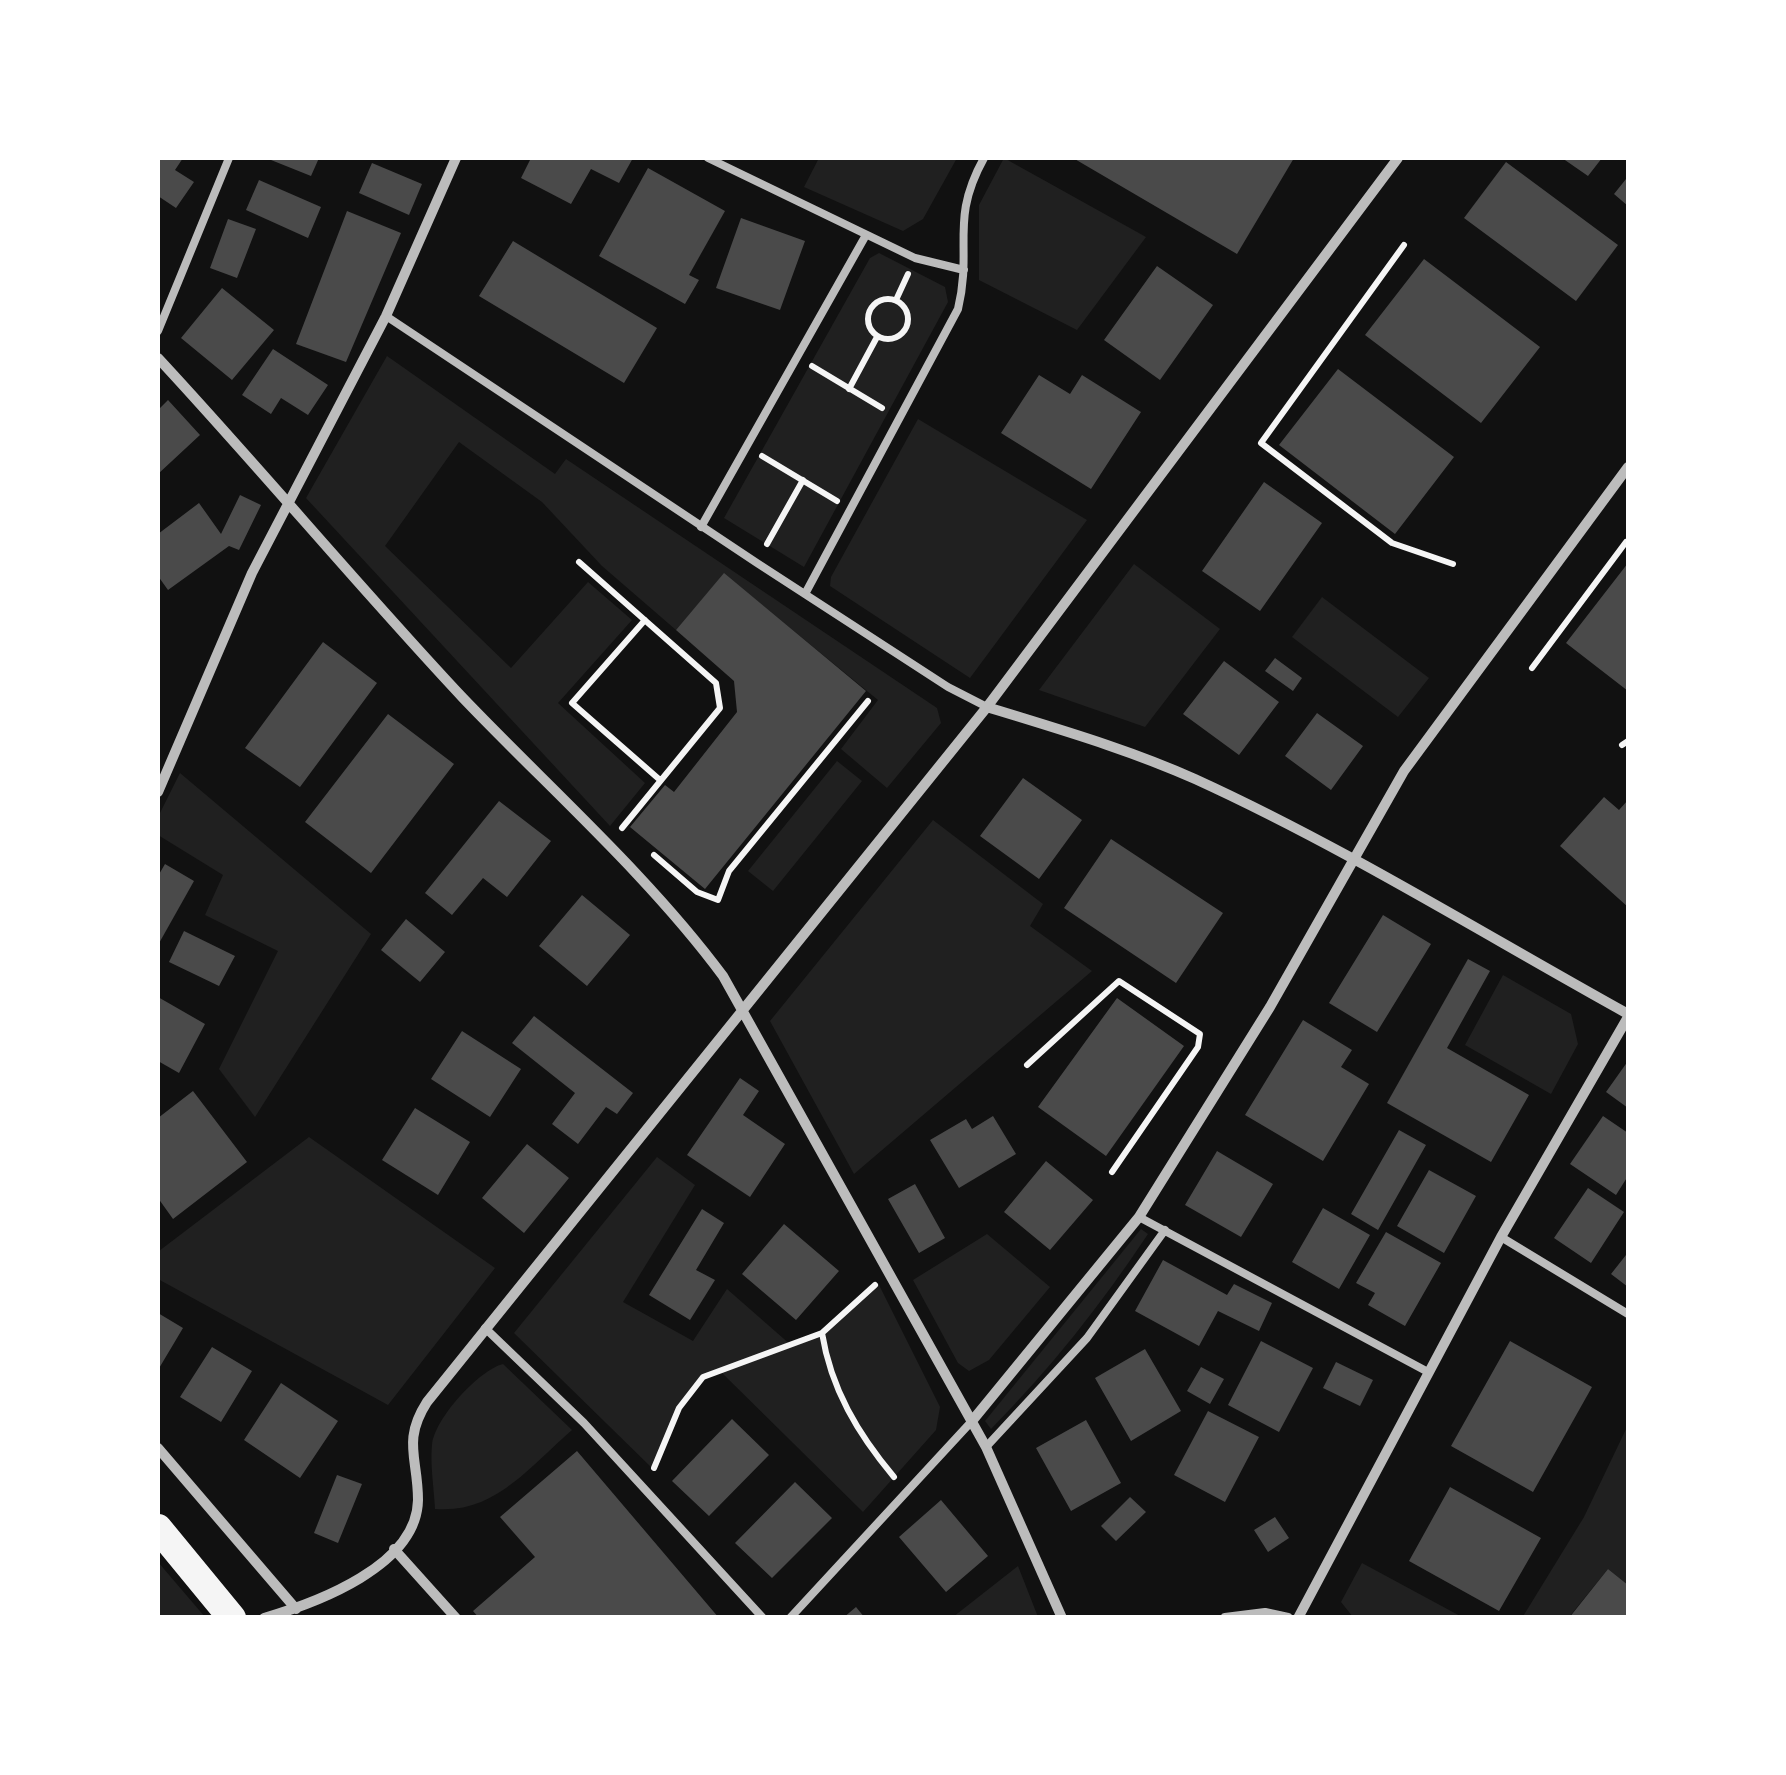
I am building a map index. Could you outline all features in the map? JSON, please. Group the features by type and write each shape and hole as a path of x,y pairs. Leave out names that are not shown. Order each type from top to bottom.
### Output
{"highway":[{"path":"158,1528 232,1618"}],"street":[{"path":"158,792 245,588 386,316 456,158"},
{"path":"264,1618 335,1592 394,1549 408,1532 418,1502 412,1430 427,1402 988,707 1398,158"},
{"path":"158,358 446,680 684,927 746,1010 972,1421 1062,1618"},
{"path":"972,1421 1139,1216 1270,1007 1428,736 1628,466"},
{"path":"988,707 1078,734 1194,779 1355,860 1628,1016 1502,1237 1298,1618"},
{"path":"158,1448 296,1608"},
{"path":"394,1549 456,1618"},
{"path":"1225,1618 1265,1613 1288,1618"}],"lane":[{"path":"158,331 228,158"},
{"path":"708,158 925,262 964,270"},
{"path":"804,594 958,309 964,270 964,199 984,158"},
{"path":"702,526 866,234"},
{"path":"386,316 804,594 948,686 988,707"},
{"path":"1139,1216 1428,1372"},
{"path":"986,1448 1088,1338 1165,1230"},
{"path":"1502,1237 1628,1314"},
{"path":"485,1328 644,1487 764,1618"},
{"path":"790,1618 972,1421"}],"path":[{"path":"1404,245 1261,443 1392,542 1453,564"},
{"path":"888,299 902,303 909,322 903,334 890,340 878,337 869,326 872,307 888,299"},
{"path":"849,389 878,337"},
{"path":"798,357 901,420"},
{"path":"748,448 852,510"},
{"path":"757,563 803,480"},
{"path":"1532,668 1626,542"},
{"path":"580,562 716,683 720,708 621,827 634,838"},
{"path":"645,620 572,703 660,780"},
{"path":"646,848 697,892 718,900 729,871 868,701"},
{"path":"1027,1064 1119,981 1200,1034 1198,1046 1112,1172"},
{"path":"644,1487 679,1408 703,1377 822,1333 890,1271"},
{"path":"822,1333 833,1381 845,1406 864,1439 907,1494"}],"shaded area":[{"path":"819,158 957,158 923,219 903,231 804,187"},
{"path":"1004,158 1146,237 1077,330 979,280 979,205"},
{"path":"879,253 945,287 948,302 804,567 724,518 870,258"},
{"path":"387,356 555,474 566,459 937,708 941,723 887,788 841,749 878,700 724,574 676,630 602,566 542,502 459,442 385,546 511,668 588,582 632,620 558,703 645,783 610,826 306,498"},
{"path":"918,419 1087,520 970,678 830,586 831,577"},
{"path":"1134,564 1220,629 1145,727 1039,690"},
{"path":"1322,597 1429,678 1398,717 1292,637"},
{"path":"837,761 862,781 773,891 748,871"},
{"path":"180,773 371,934 255,1117 219,1069 278,951 205,915 223,875 158,835 158,817"},
{"path":"933,820 1043,904 1030,926 1092,971 854,1174 770,1021"},
{"path":"1503,975 1571,1014 1578,1044 1551,1094 1465,1045"},
{"path":"309,1137 495,1268 388,1405 158,1279 159,1251"},
{"path":"657,1157 695,1185 623,1302 693,1341 727,1289 792,1346 822,1333 878,1283 940,1407 936,1430 863,1512 718,1369 689,1393 653,1469 514,1333"},
{"path":"1141,1229 1148,1234 1093,1311 991,1429 985,1421"},
{"path":"987,1234 1050,1287 989,1360 969,1371 958,1363 913,1280"},
{"path":"503,1364 572,1430 526,1473 493,1496 456,1509 435,1509 431,1460 435,1434 471,1385"},
{"path":"1628,1425 1628,1585 1608,1569 1569,1617 1522,1618 1584,1517"},
{"path":"158,1562 205,1617 158,1617"},
{"path":"1362,1563 1462,1617 1353,1617 1341,1602"},
{"path":"1018,1566 1038,1617 953,1617"}],"building":[{"path":"158,158 183,158 175,170 194,182 176,208 158,196"},
{"path":"266,158 319,158 311,176"},
{"path":"531,158 633,158 619,183 591,169 571,204 521,178"},
{"path":"1073,158 1294,158 1237,254"},
{"path":"1562,158 1602,158 1588,176"},
{"path":"1506,162 1618,245 1576,301 1464,218"},
{"path":"372,163 422,184 409,215 359,193"},
{"path":"648,168 725,211 689,275 699,280 685,304 599,256"},
{"path":"259,180 321,207 308,238 246,210"},
{"path":"1628,181 1628,206 1614,194"},
{"path":"347,211 401,233 346,362 296,344"},
{"path":"741,218 805,241 780,310 716,288"},
{"path":"228,219 256,229 237,278 210,268"},
{"path":"513,241 657,328 624,383 479,296"},
{"path":"1424,259 1540,347 1481,423 1365,335"},
{"path":"1157,266 1213,305 1160,380 1104,340"},
{"path":"222,288 274,330 232,380 181,338"},
{"path":"273,349 328,385 308,415 281,398 271,414 242,395"},
{"path":"1338,369 1454,457 1395,534 1279,445"},
{"path":"1039,375 1070,394 1082,375 1141,412 1091,489 1001,433"},
{"path":"168,400 200,435 158,474 158,410"},
{"path":"1264,482 1322,523 1260,611 1202,571"},
{"path":"240,495 261,505 239,550 229,546 168,590 158,576 158,534 199,503 221,534"},
{"path":"1628,563 1628,691 1566,643"},
{"path":"724,573 866,691 705,889 630,827 665,785 674,792 737,712 734,681 676,630"},
{"path":"323,642 377,683 300,787 245,748"},
{"path":"1275,658 1302,678 1293,691 1265,671"},
{"path":"1224,661 1279,702 1239,755 1183,714"},
{"path":"1317,713 1363,746 1331,790 1285,756"},
{"path":"388,714 454,764 371,873 305,822"},
{"path":"1023,778 1082,820 1039,879 980,836"},
{"path":"1604,797 1619,810 1628,800 1628,907 1560,846"},
{"path":"499,801 551,841 507,897 483,878 452,915 425,893"},
{"path":"1111,839 1223,913 1176,983 1064,908"},
{"path":"165,864 194,881 158,945 158,876"},
{"path":"582,895 630,935 587,986 539,946"},
{"path":"1383,915 1431,944 1377,1032 1329,1003"},
{"path":"406,919 445,952 420,982 381,950"},
{"path":"184,931 235,956 219,986 169,962"},
{"path":"1468,959 1490,971 1447,1048 1529,1095 1491,1162 1387,1103"},
{"path":"158,997 205,1024 179,1073 158,1061"},
{"path":"1117,998 1184,1046 1106,1156 1038,1107"},
{"path":"534,1016 633,1093 617,1114 606,1107 578,1144 552,1124 575,1093 512,1043"},
{"path":"1303,1020 1352,1050 1341,1067 1369,1084 1323,1161 1245,1115"},
{"path":"462,1031 521,1069 490,1117 431,1079"},
{"path":"1628,1061 1628,1108 1606,1092"},
{"path":"740,1078 759,1091 743,1115 785,1144 750,1197 687,1155"},
{"path":"193,1091 247,1162 173,1219 158,1198 158,1118"},
{"path":"415,1108 470,1142 438,1195 382,1160"},
{"path":"993,1116 1016,1154 959,1188 930,1140 966,1119 972,1129"},
{"path":"1603,1116 1628,1133 1628,1176 1616,1195 1570,1164"},
{"path":"1399,1130 1426,1145 1378,1230 1351,1214"},
{"path":"527,1144 569,1178 524,1233 482,1198"},
{"path":"1217,1151 1273,1184 1241,1237 1185,1205"},
{"path":"1046,1161 1093,1200 1050,1250 1004,1212"},
{"path":"1429,1170 1476,1196 1444,1253 1397,1226"},
{"path":"915,1184 945,1238 919,1253 888,1199"},
{"path":"1588,1188 1624,1212 1591,1263 1554,1238"},
{"path":"1323,1208 1370,1235 1339,1289 1292,1262"},
{"path":"702,1209 724,1223 696,1270 715,1280 690,1320 649,1295"},
{"path":"784,1224 839,1271 796,1320 742,1274"},
{"path":"1386,1232 1441,1263 1405,1326 1368,1305 1375,1293 1356,1283"},
{"path":"1628,1257 1628,1287 1611,1274"},
{"path":"1163,1260 1227,1295 1234,1284 1272,1303 1259,1331 1218,1311 1199,1346 1135,1311"},
{"path":"158,1313 183,1328 158,1370"},
{"path":"1261,1341 1313,1368 1279,1432 1228,1405"},
{"path":"1510,1341 1592,1387 1533,1492 1451,1446"},
{"path":"212,1347 252,1371 221,1422 180,1397"},
{"path":"1145,1349 1181,1411 1131,1441 1095,1378"},
{"path":"1336,1362 1373,1380 1360,1406 1323,1388"},
{"path":"1201,1367 1224,1379 1210,1404 1187,1391"},
{"path":"281,1383 338,1421 300,1478 244,1440"},
{"path":"1208,1411 1259,1437 1225,1502 1174,1475"},
{"path":"732,1419 769,1455 709,1516 672,1481"},
{"path":"1086,1420 1121,1483 1071,1511 1036,1448"},
{"path":"577,1451 719,1618 479,1618 473,1611 535,1557 500,1517"},
{"path":"337,1475 362,1484 338,1543 314,1533"},
{"path":"795,1482 832,1518 772,1578 735,1543"},
{"path":"1450,1487 1541,1538 1499,1611 1409,1561"},
{"path":"1130,1497 1146,1512 1116,1541 1101,1526"},
{"path":"941,1500 988,1556 946,1592 899,1537"},
{"path":"1275,1517 1289,1538 1268,1552 1254,1530"},
{"path":"1608,1569 1628,1585 1628,1618 1569,1618"},
{"path":"856,1607 865,1618 843,1618"}]}
